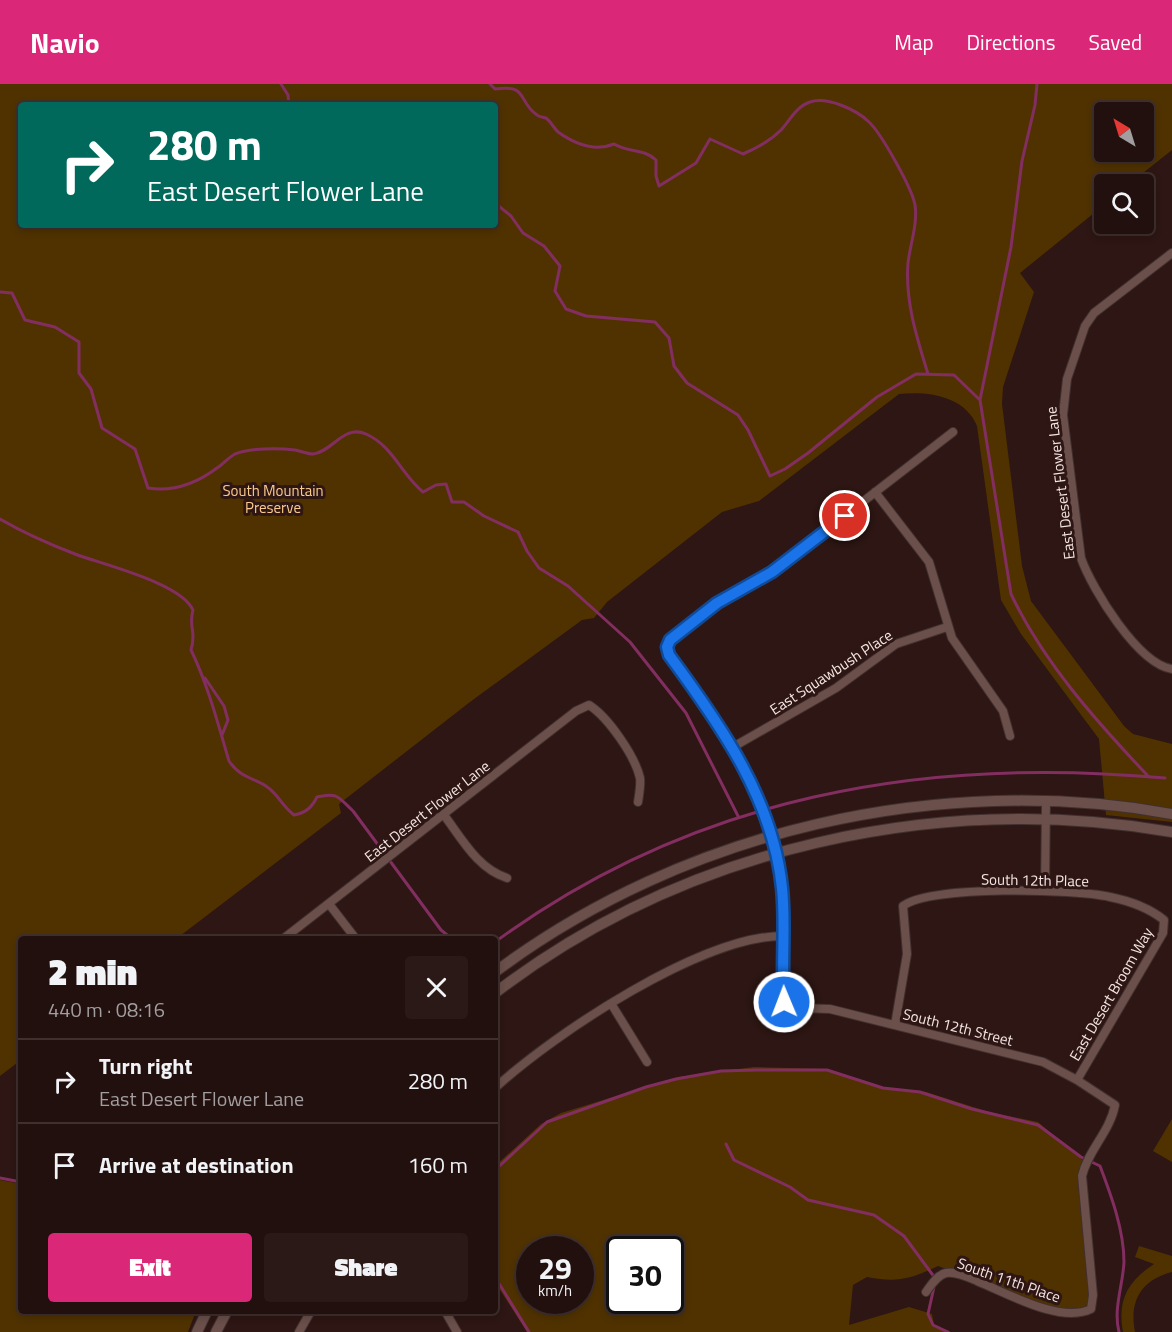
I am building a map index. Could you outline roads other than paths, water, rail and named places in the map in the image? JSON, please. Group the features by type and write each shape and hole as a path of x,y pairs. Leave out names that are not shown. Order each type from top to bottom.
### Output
{"street":[{"name":"East Desert Flower Lane","path":"1172,253 1094,313 1085,326 1067,380 1063,400 1081,558 1088,578 1150,661 1172,669"},
{"path":"498,1086 552,1042 684,964 757,937 784,936 782,884 771,837 756,797 733,747 706,704 669,655 667,647 670,640 717,603 772,572 953,432"},
{"path":"875,492 929,562 947,627 959,649 1003,711 1010,736"},
{"name":"East Squawbush Place","path":"733,747 836,688 896,644 947,627"},
{"name":"East Desert Flower Lane","path":"287,936 576,711 589,705 598,711 632,757 640,780 638,802"},
{"path":"498,970 538,943 609,902 716,853 832,821 907,808 1046,801 1172,814"},
{"path":"1045,891 1046,801"},
{"path":"444,815 483,865 494,874 507,879"},
{"path":"498,991 550,955 615,917 676,888 775,853 852,834 913,825 1046,818 1172,832"},
{"name":"South 12th Place","path":"895,1025 907,954 903,906 912,899 972,893 1045,891 1108,897 1132,903 1164,920"},
{"path":"609,902 615,917"},
{"path":"329,904 354,936"},
{"name":"East Desert Broom Way","path":"1077,1080 1163,933 1164,920"},
{"name":"South 12th Street","path":"784,936 784,1002 799,1008 830,1009 1026,1057 1077,1080 1115,1105 1113,1116 1085,1162 1082,1176 1093,1295 1091,1309"},
{"path":"612,1005 647,1062"},
{"name":"South 11th Place","path":"926,1292 935,1279 946,1273 962,1275 1048,1310 1080,1314 1091,1309"},
{"path":"196,1332 205,1314"},
{"path":"216,1332 225,1314"},
{"path":"299,1332 309,1314"},
{"path":"447,1314 457,1332"}],"waterway":[{"path":"281,84 288,95 289,102"},
{"path":"490,84 495,89 506,88 518,91 531,110 540,117 546,118 558,132 571,140 592,147 614,144 651,156 656,160 656,176 659,186 696,163 710,139 743,154 772,138 797,110 810,102 825,101 841,105 857,113 874,128 888,149 913,197 916,212 908,263 908,292 928,374"},
{"path":"1037,84 1035,105 1022,161 1011,247 980,400 1011,594 1039,644 1072,690 1148,776"},
{"path":"498,205 511,216 523,233 544,246 560,266 555,291 566,309 586,316 655,322 669,338 674,366 687,383 738,415 748,430 770,476 808,453 877,397 916,374 954,375 980,400"},
{"path":"0,292 12,293 25,320 55,327 79,342 79,373 91,389 102,428 135,449 148,488 167,489 193,482 241,452 281,449 313,454 326,449 345,435 358,432 375,439 383,446 423,492 436,485 446,484 452,502 464,502 484,516 518,532 539,568 568,586 630,642 686,713 738,816"},
{"path":"0,519 27,534 65,550 158,583 186,600 193,610 191,650 208,691 229,761 234,768 270,789 294,815 308,809 317,797 329,795 341,799 353,811 441,930 448,936"},
{"path":"205,678 224,706 228,720 222,735"},
{"path":"498,940 571,892 650,852 731,820 814,797 899,782 986,774 1075,773 1165,778"},
{"path":"498,1167 547,1122 646,1087 676,1079 721,1071 827,1070 883,1088 920,1092 972,1109 1038,1125 1081,1157 1100,1166 1122,1238 1124,1262 1117,1315 1119,1332"},
{"path":"726,1144 734,1160 790,1187 808,1200 874,1215 904,1236 935,1278"},
{"path":"0,1178 18,1181"},
{"path":"498,1282 529,1332"},
{"path":"934,1287 928,1314 933,1325 948,1332"}],"park label":[{"name":"South Mountain Preserve","path":"273,498"}]}
